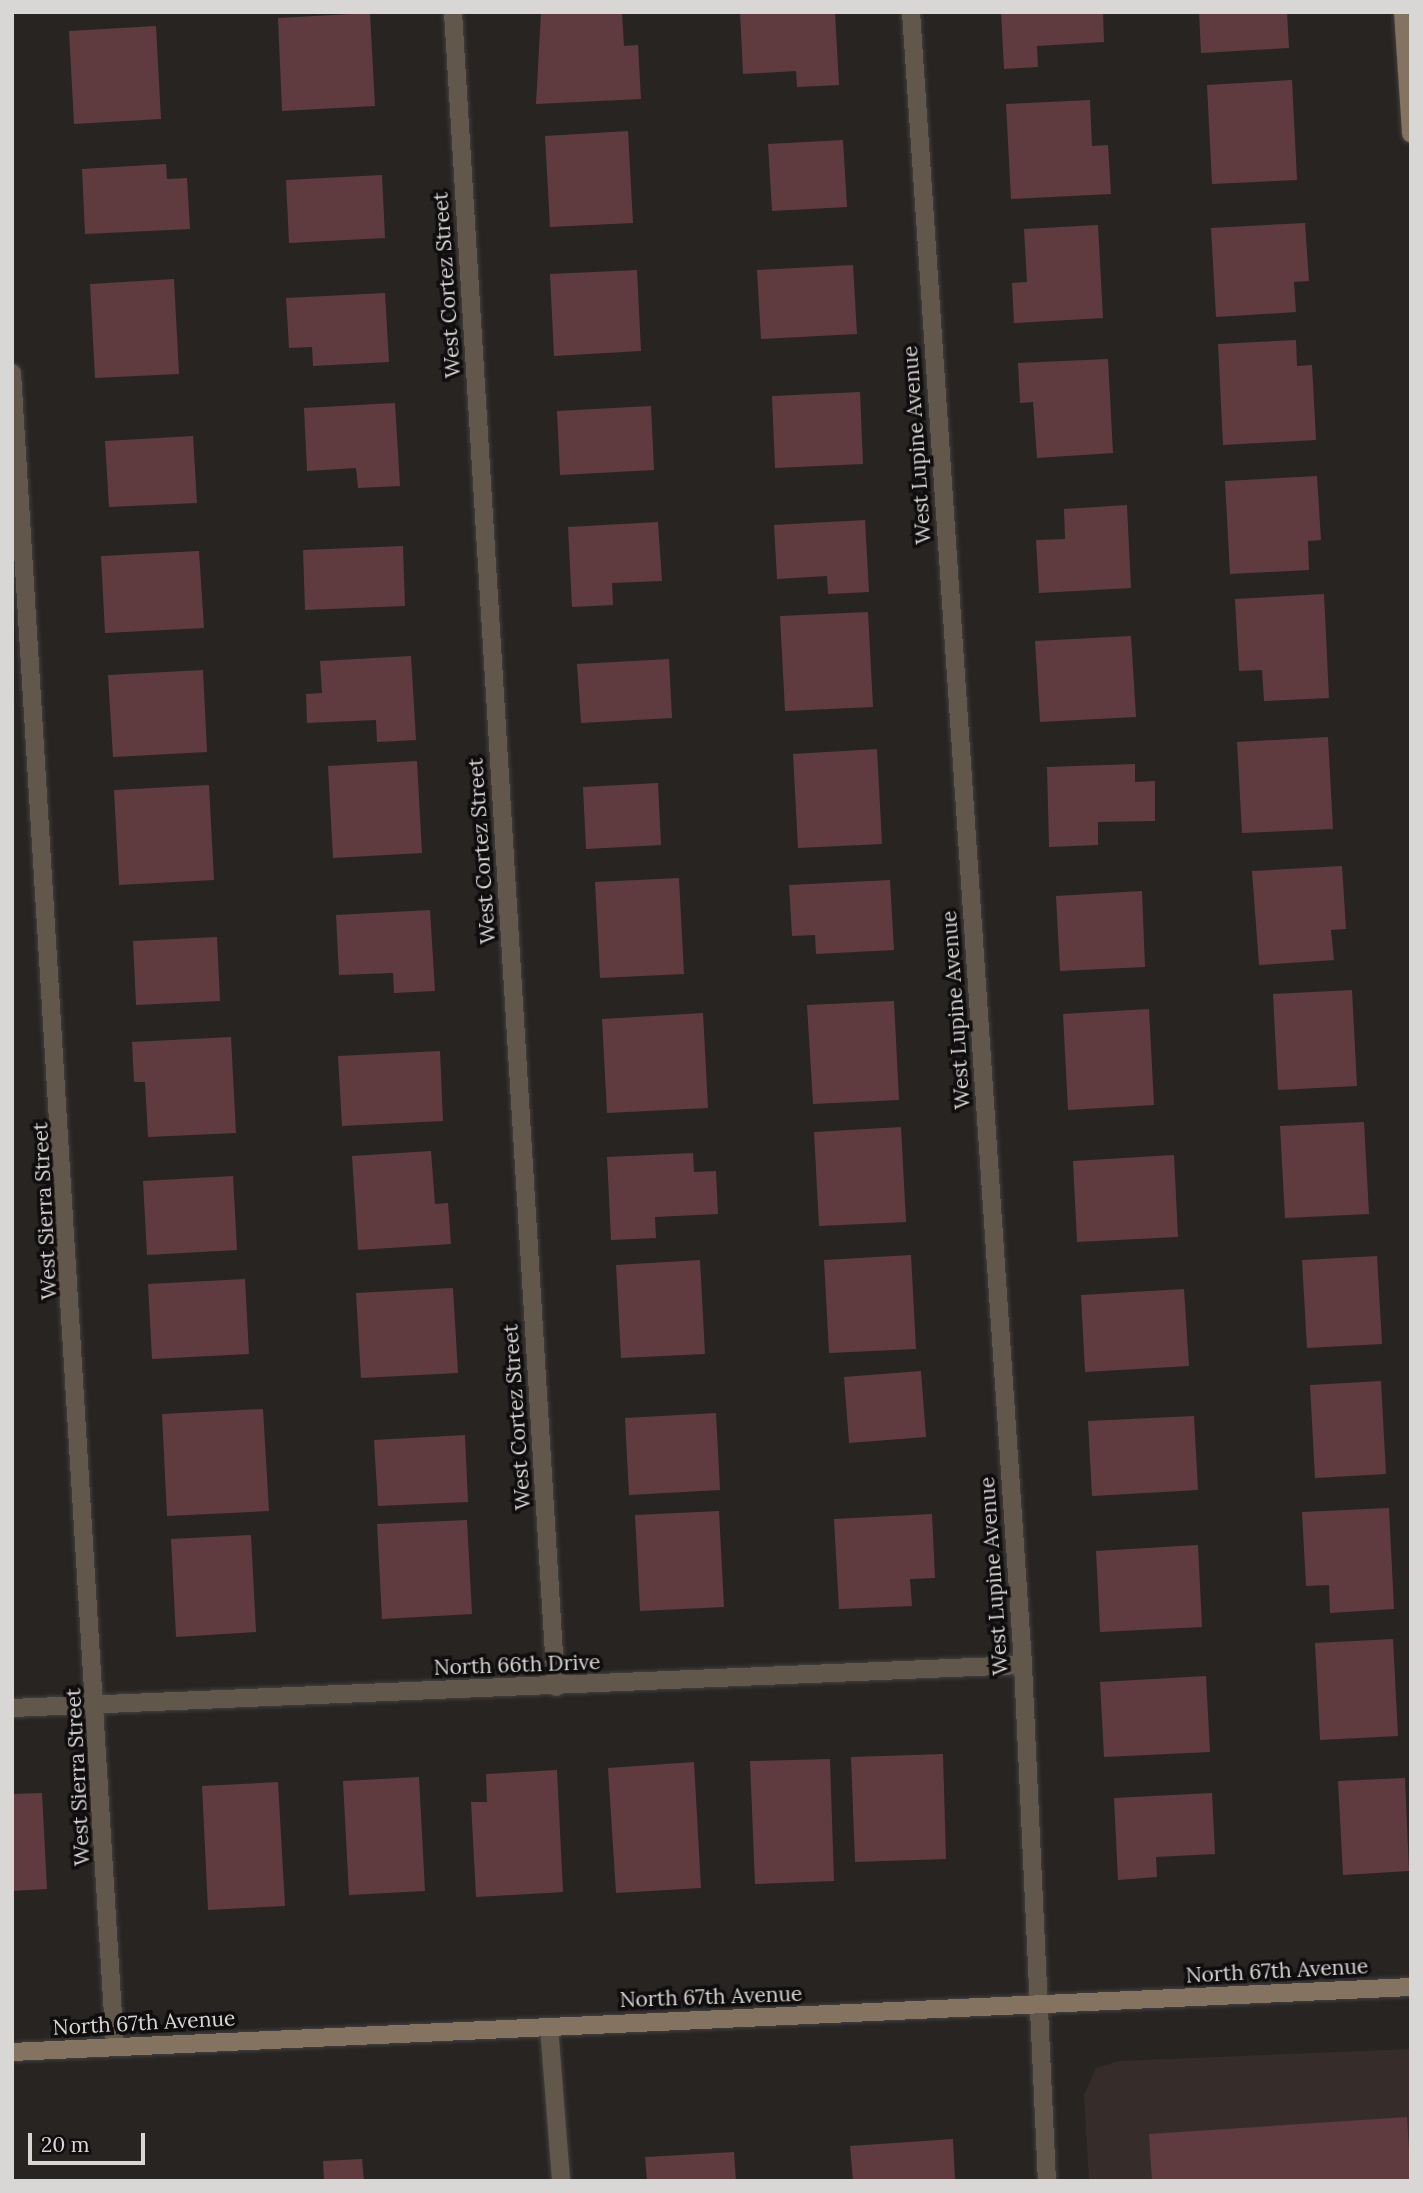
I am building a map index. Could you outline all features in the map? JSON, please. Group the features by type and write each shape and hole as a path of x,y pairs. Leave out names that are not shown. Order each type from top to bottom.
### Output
{"main road":[{"path":"1403,12 1411,134"},
{"name":"North 67th Avenue","path":"12,2052 1411,1987"}],"street":[{"name":"West Cortez Street","path":"453,12 556,1687"},
{"name":"West Lupine Avenue","path":"911,12 1023,1665 1047,2181"},
{"name":"West Sierra Street","path":"12,373 97,1704 115,2047"},
{"name":"North 66th Drive","path":"12,1708 556,1687 1023,1665"},
{"path":"549,2027 561,2181"}],"shaded area":[{"path":"1411,2049 1411,2181 1089,2181 1084,2095 1096,2068 1119,2061"}],"building":[{"path":"541,12 622,12 624,46 638,45 641,99 536,104"},
{"path":"740,12 835,12 839,85 797,87 796,71 743,74"},
{"path":"1001,12 1103,12 1104,42 1037,46 1038,67 1004,69"},
{"path":"1199,12 1287,12 1289,48 1201,53"},
{"path":"370,13 375,106 282,111 278,18"},
{"path":"156,26 161,119 74,124 69,31"},
{"path":"1292,80 1297,180 1212,184 1207,85"},
{"path":"1090,100 1092,146 1108,145 1111,194 1011,199 1006,104"},
{"path":"628,131 633,223 550,227 545,136"},
{"path":"843,140 847,207 772,211 768,144"},
{"path":"166,164 167,179 187,178 190,229 85,234 82,169"},
{"path":"382,175 385,238 289,243 286,180"},
{"path":"1305,223 1309,281 1294,282 1296,312 1216,317 1211,228"},
{"path":"1098,225 1103,318 1014,323 1012,283 1027,282 1024,229"},
{"path":"853,265 857,334 761,339 757,270"},
{"path":"637,270 641,351 554,356 550,274"},
{"path":"174,279 179,374 95,378 90,284"},
{"path":"385,293 389,362 313,366 312,347 289,348 286,298"},
{"path":"1296,340 1297,366 1312,365 1316,440 1223,445 1218,344"},
{"path":"1108,359 1113,453 1037,458 1033,402 1020,403 1018,363"},
{"path":"860,392 863,464 775,468 772,396"},
{"path":"395,403 400,486 358,488 356,468 307,471 304,408"},
{"path":"651,406 654,470 560,475 557,411"},
{"path":"193,436 197,503 109,507 105,441"},
{"path":"1317,476 1321,540 1308,541 1309,570 1230,574 1225,481"},
{"path":"1127,505 1131,588 1039,593 1036,540 1065,539 1064,509"},
{"path":"865,520 869,592 828,594 827,576 777,579 774,525"},
{"path":"658,522 662,581 612,583 613,605 572,607 568,527"},
{"path":"403,546 405,606 305,610 303,550"},
{"path":"199,551 204,628 105,633 101,556"},
{"path":"1324,594 1329,698 1264,701 1262,670 1239,671 1235,599"},
{"path":"868,612 873,707 785,711 780,616"},
{"path":"1131,636 1136,717 1040,722 1035,641"},
{"path":"411,656 416,740 377,742 376,720 307,723 306,694 322,693 320,661"},
{"path":"669,659 672,718 581,723 577,664"},
{"path":"203,670 207,752 113,757 108,675"},
{"path":"1328,737 1333,829 1242,833 1237,742"},
{"path":"877,749 882,844 798,848 793,754"},
{"path":"417,761 422,853 333,858 328,766"},
{"path":"1135,764 1135,782 1155,781 1155,821 1098,822 1098,845 1049,847 1047,767"},
{"path":"658,783 661,845 586,849 583,787"},
{"path":"209,785 214,880 119,885 114,790"},
{"path":"1342,866 1346,929 1331,930 1334,960 1259,965 1252,871"},
{"path":"679,878 684,974 600,978 595,882"},
{"path":"890,880 894,950 816,954 815,935 792,936 789,885"},
{"path":"1142,891 1145,967 1060,971 1056,896"},
{"path":"430,910 435,991 394,993 393,973 339,975 336,915"},
{"path":"217,937 220,1001 136,1005 133,941"},
{"path":"1352,990 1357,1086 1278,1090 1273,994"},
{"path":"894,1001 899,1100 813,1104 807,1005"},
{"path":"1149,1009 1154,1105 1068,1110 1063,1014"},
{"path":"703,1013 708,1108 607,1113 602,1019"},
{"path":"231,1037 236,1133 148,1137 145,1082 134,1082 132,1042"},
{"path":"440,1051 443,1121 342,1126 338,1056"},
{"path":"1364,1122 1369,1214 1285,1218 1280,1126"},
{"path":"901,1127 906,1222 819,1226 814,1132"},
{"path":"431,1151 435,1204 448,1203 451,1244 358,1250 352,1156"},
{"path":"693,1153 694,1172 716,1171 718,1214 655,1217 656,1238 611,1240 607,1157"},
{"path":"1174,1155 1178,1237 1077,1242 1073,1161"},
{"path":"233,1176 237,1250 147,1255 143,1181"},
{"path":"911,1255 916,1349 829,1353 824,1260"},
{"path":"1377,1256 1382,1344 1307,1348 1302,1260"},
{"path":"700,1260 705,1354 621,1358 616,1265"},
{"path":"245,1279 249,1354 152,1359 148,1284"},
{"path":"453,1288 458,1373 361,1378 356,1293"},
{"path":"1184,1289 1189,1366 1085,1372 1081,1295"},
{"path":"921,1371 926,1437 849,1443 844,1377"},
{"path":"1381,1381 1386,1474 1315,1478 1310,1385"},
{"path":"263,1409 269,1511 167,1516 162,1414"},
{"path":"716,1413 720,1490 629,1495 625,1418"},
{"path":"1194,1416 1198,1490 1092,1496 1088,1421"},
{"path":"465,1435 468,1502 378,1506 374,1440"},
{"path":"1389,1508 1394,1609 1330,1613 1329,1585 1306,1586 1302,1512"},
{"path":"719,1511 724,1607 640,1611 635,1515"},
{"path":"932,1514 935,1578 910,1579 912,1606 839,1609 834,1519"},
{"path":"467,1520 472,1614 382,1619 377,1524"},
{"path":"251,1535 256,1632 176,1637 171,1539"},
{"path":"1198,1545 1202,1627 1100,1632 1096,1551"},
{"path":"1393,1639 1398,1736 1320,1740 1315,1643"},
{"path":"1206,1676 1210,1752 1104,1757 1100,1682"},
{"path":"943,1754 946,1859 855,1862 851,1757"},
{"path":"830,1759 834,1881 755,1884 750,1761"},
{"path":"694,1762 701,1888 616,1893 608,1768"},
{"path":"557,1770 563,1892 476,1897 471,1802 487,1802 486,1774"},
{"path":"419,1777 425,1891 349,1895 343,1781"},
{"path":"1405,1778 1409,1871 1343,1875 1338,1781"},
{"path":"278,1782 285,1906 208,1910 202,1786"},
{"path":"42,1793 47,1889 12,1891 12,1794"},
{"path":"1212,1793 1215,1854 1156,1857 1157,1877 1118,1880 1114,1798"},
{"path":"1407,2117 1411,2181 1152,2181 1149,2134"},
{"path":"953,2139 955,2180 853,2181 850,2146"},
{"path":"734,2152 736,2181 647,2181 645,2157"},
{"path":"362,2159 364,2181 324,2181 323,2161"}]}
